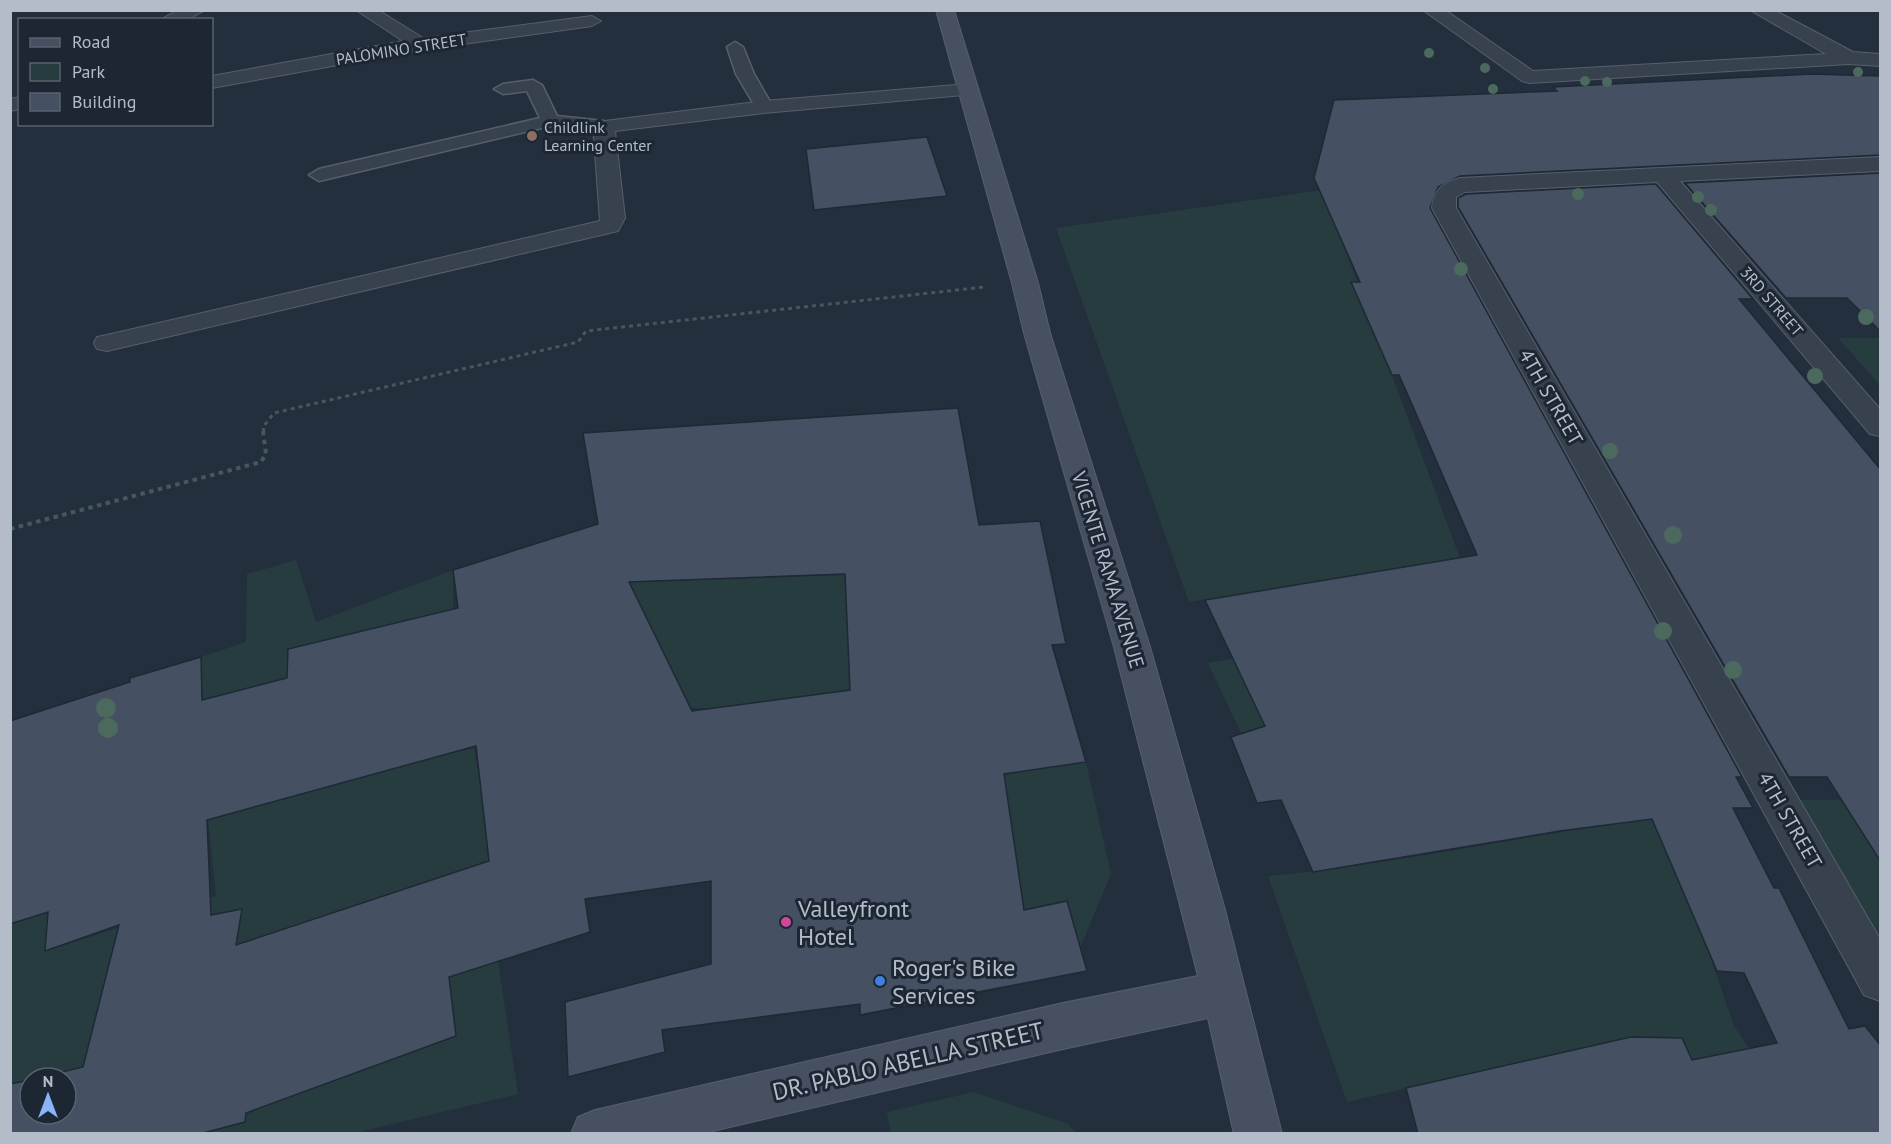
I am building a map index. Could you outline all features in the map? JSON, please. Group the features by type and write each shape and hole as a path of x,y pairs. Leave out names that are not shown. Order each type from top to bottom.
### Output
{"main road":[{"name":"VICENTE RAMA AVENUE","path":"945,10 1025,283 1036,333 1135,657 1204,910 1222,993 1258,1134"},
{"name":"DR. PABLO ABELLA STREET","path":"595,1134 1063,1026 1222,993"}],"street":[{"path":"174,18 196,10"},
{"path":"365,10 420,44"},
{"path":"1432,10 1529,77 1849,58 1881,60"},
{"path":"1759,10 1849,58"},
{"name":"PALOMINO STREET","path":"213,82 420,44 592,21"},
{"path":"107,344 610,226 613,218 604,126 764,107 968,90"},
{"name":"4TH STREET","path":"1881,164 1460,185 1445,194 1444,208 1881,980"},
{"name":"3RD STREET","path":"1663,175 1881,427"}],"lane":[{"path":"735,47 745,75 764,107"},
{"path":"503,89 533,85 550,121"},
{"path":"318,175 550,121 604,126"}],"path":[{"path":"10,529 261,462 266,454 263,427 274,413 578,342 586,332 601,328 1025,283"}],"green space":[{"path":"1323,190 1460,558 1189,602 1056,228"},
{"path":"1838,338 1880,338 1880,385"},
{"path":"296,560 316,622 453,570 453,679 387,625 288,649 287,678 203,720 201,657 246,642 247,574"},
{"path":"845,575 851,690 712,708 691,708 629,582"},
{"path":"1353,637 1384,694 1241,733 1208,663"},
{"path":"474,748 483,801 498,961 518,1094 354,1133 11,1133 10,924 48,912 46,951 216,896 207,809"},
{"path":"1086,762 1111,874 1080,948 1067,902 1024,910 1007,796 925,785"},
{"path":"1797,800 1842,800 1880,862 1880,942"},
{"path":"1663,818 1734,1026 1798,1121 1723,1133 1682,1038 1631,1037 1347,1102 1268,876 1367,864"},
{"path":"974,1092 1068,1124 1076,1133 891,1133 887,1112"}],"building":[{"path":"1811,74 1881,76 1881,155 1460,176 1438,187 1430,208 1742,777 1736,777 1753,808 1733,808 1774,888 1779,888 1849,1029 1865,1026 1881,1046 1881,1134 1418,1134 1406,1088 1631,1037 1682,1038 1692,1060 1777,1043 1744,973 1717,971 1652,819 1560,831 1313,872 1281,800 1257,803 1231,737 1265,726 1205,600 1477,555 1399,375 1392,375 1351,282 1360,282 1314,178 1334,100 1557,91 1553,87"},
{"path":"927,137 947,196 814,210 806,149"},
{"path":"1881,173 1881,332 1847,298 1786,298 1685,183"},
{"path":"1656,184 1753,299 1739,299 1881,470 1881,862 1827,777 1789,777 1458,207 1458,198 1466,194"},
{"path":"958,408 979,525 1040,521 1066,644 1052,645 1086,762 1004,774 1024,910 1067,901 1087,971 860,1015 860,1004 662,1030 665,1052 568,1077 565,1002 711,964 711,881 585,899 590,932 449,977 456,1036 246,1113 245,1122 199,1134 10,1134 10,1084 18,1082 18,1126 78,1126 78,1068 83,1067 119,925 45,951 48,912 10,924 10,721 130,682 130,678 201,657 202,700 287,678 288,649 458,608 453,570 598,524 583,433","holes":["845,574 850,690 692,711 629,582","476,746 489,861 236,945 242,909 211,915 207,820"]}],"place":[{"name":"Childlink Learning Center","path":"532,136"},
{"name":"Valleyfront Hotel","path":"786,922"},
{"name":"Roger's Bike Services","path":"880,981"}]}
